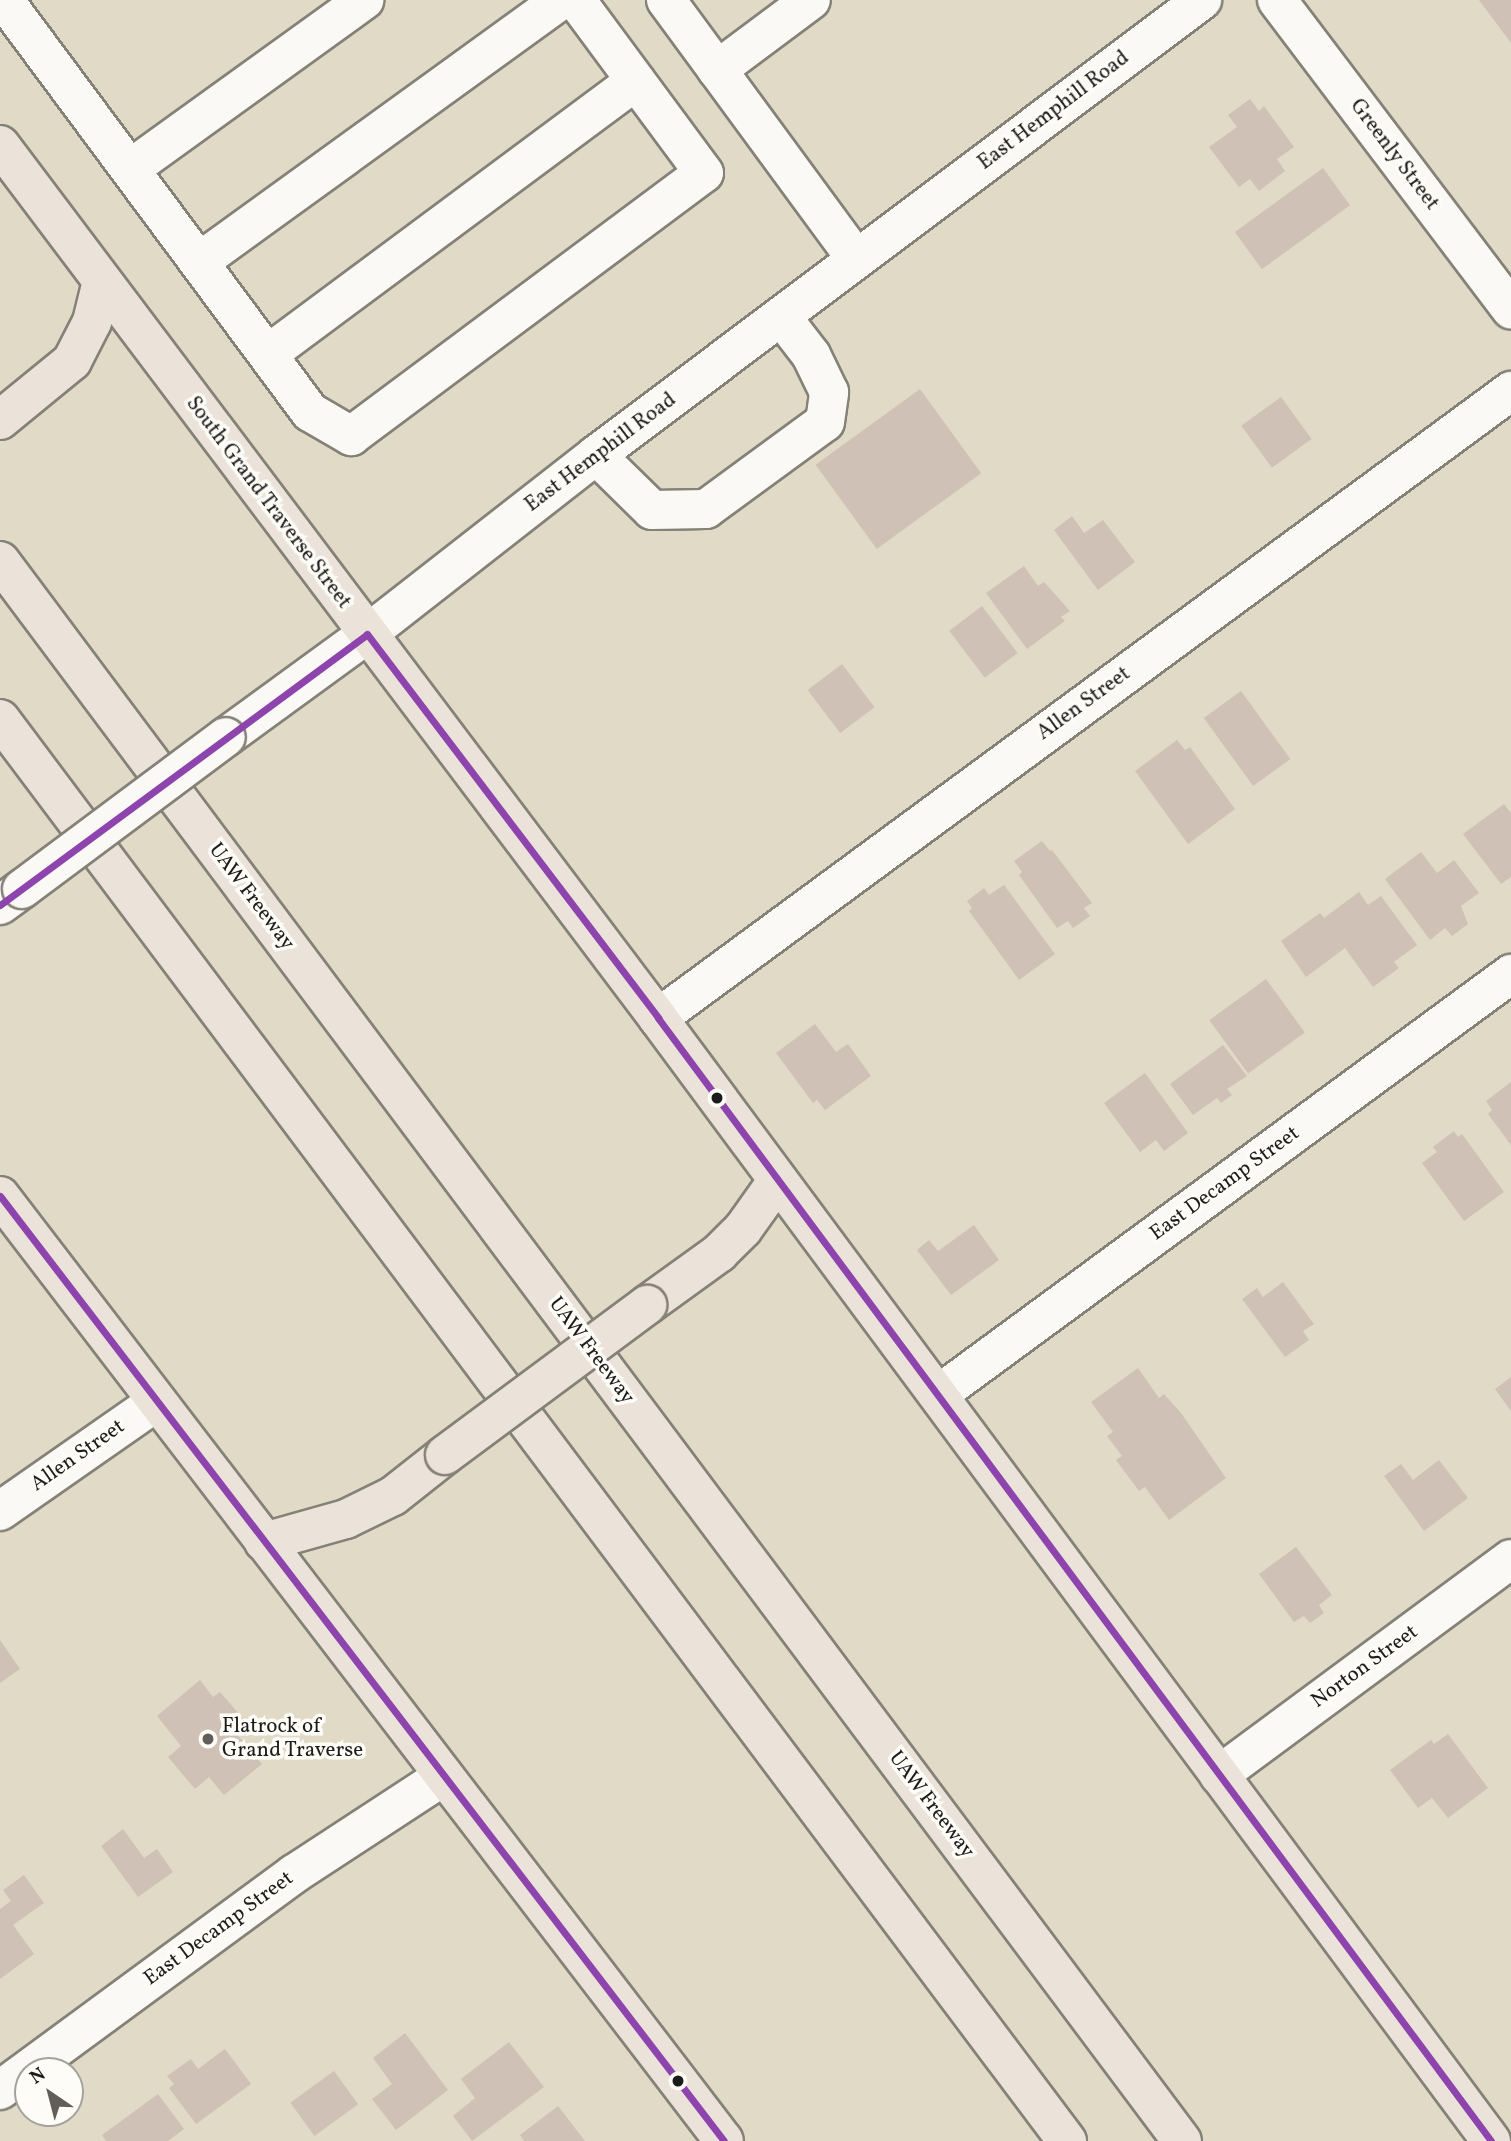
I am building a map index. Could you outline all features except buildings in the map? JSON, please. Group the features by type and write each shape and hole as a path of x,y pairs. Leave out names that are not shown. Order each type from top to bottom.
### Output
{"main road":[{"name":"South Grand Traverse Street","path":"0,145 939,1394 1491,2141"},
{"path":"8,414 72,361 92,323 102,281"},
{"name":"UAW Freeway","path":"0,561 1182,2141"},
{"path":"0,719 1067,2141"},
{"path":"264,1542 346,1519 393,1496 719,1253 743,1229 778,1180"},
{"path":"0,1196 155,1403 724,2141"}],"street":[{"path":"4,0 310,412 351,436 704,173 576,0"},
{"path":"130,169 364,0"},
{"path":"199,262 561,0"},
{"path":"666,0 856,260"},
{"path":"717,70 811,0"},
{"name":"East Hemphill Road","path":"11,897 367,634 596,455 1202,0"},
{"name":"Greenly Street","path":"1277,0 1511,309"},
{"path":"268,354 636,80"},
{"path":"596,455 652,510 706,509 825,422 829,392 811,355 781,316"},
{"name":"Allen Street","path":"658,1018 1511,391"},
{"name":"East Decamp Street","path":"939,1394 1511,974"},
{"name":"Allen Street","path":"0,1511 155,1403"},
{"name":"Norton Street","path":"1219,1775 1511,1559"},
{"name":"East Decamp Street","path":"0,2090 294,1874 444,1776"}],"transit line":[{"path":"0,905 367,634 658,1018 1491,2141"},
{"path":"0,1196 724,2141"}],"place":[{"name":"Flatrock of Grand Traverse","path":"208,1739"}]}
